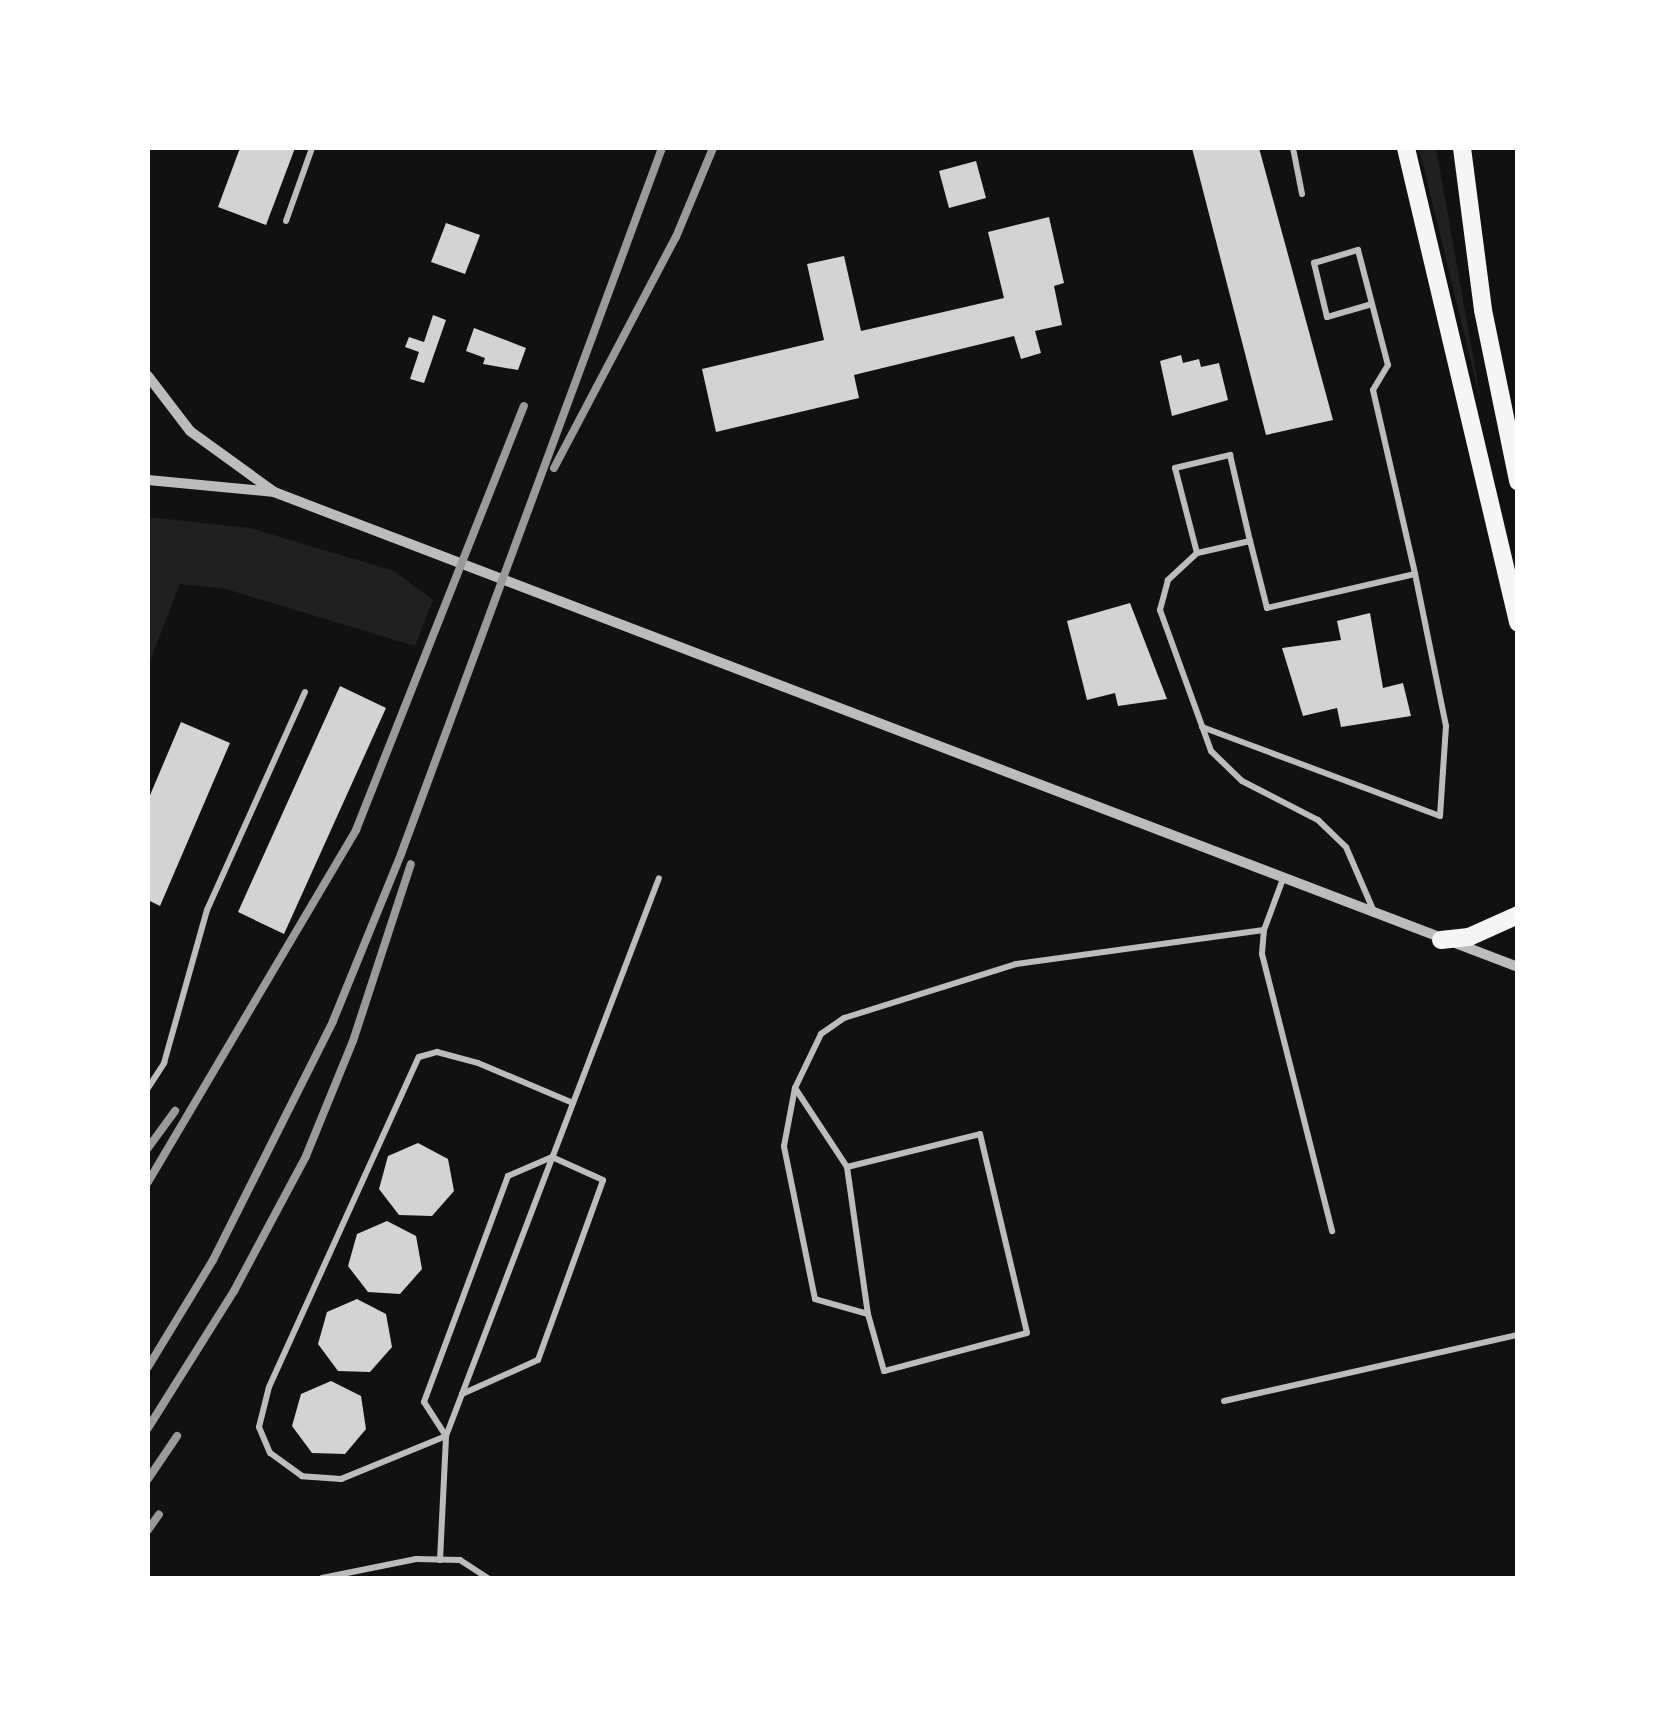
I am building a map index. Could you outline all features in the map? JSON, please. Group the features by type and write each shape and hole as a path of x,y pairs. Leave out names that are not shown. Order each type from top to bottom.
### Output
{"main road":[{"path":"1406,148 1518,623"},
{"path":"1462,148 1483,310 1518,481"},
{"path":"1441,940 1469,937 1518,915"}],"street":[{"path":"148,376 190,431 274,492 1518,967"},
{"path":"148,480 274,492"}],"lane":[{"path":"286,221 312,148"},
{"path":"1293,148 1302,194"},
{"path":"1201,727 1440,816 1446,726 1374,390 1388,365 1358,250 1314,263 1327,317 1372,304"},
{"path":"1197,553 1175,468 1230,455 1267,608 1415,574"},
{"path":"1250,541 1197,553 1168,580 1160,610 1211,752 1242,781 1318,820 1346,846 1376,915"},
{"path":"148,1088 164,1064 207,910 305,692"},
{"path":"440,1560 446,1436 660,878"},
{"path":"1282,879 1264,930 1262,954 1332,1231"},
{"path":"868,1314 815,1299 784,1146 795,1088 821,1034 844,1018 1016,964 1264,930"},
{"path":"446,1436 341,1479 302,1476 270,1453 259,1427 269,1387 419,1058 437,1052 478,1063 573,1103"},
{"path":"795,1088 846,1167 868,1314 884,1371 1027,1333 980,1134 846,1167"},
{"path":"446,1436 424,1402 508,1176 552,1157 603,1180 538,1360 462,1394"},
{"path":"1224,1401 1518,1335"},
{"path":"322,1578 440,1560 460,1560 488,1578"}],"shaded area":[{"path":"1419,148 1436,148 1482,407"},
{"path":"148,517 250,528 394,571 433,600 415,646 226,589 180,584 148,666"}],"building":[{"path":"240,148 295,148 266,225 218,207"},
{"path":"1192,148 1259,148 1333,420 1266,435"},
{"path":"976,161 986,198 949,208 939,171"},
{"path":"1049,217 1064,283 1054,286 1062,325 1035,331 1041,353 1021,359 1014,336 854,375 859,398 716,432 702,369 824,340 807,264 844,256 861,331 1004,298 988,232"},
{"path":"446,223 480,235 465,274 431,262"},
{"path":"433,315 446,320 424,383 410,379 419,352 405,347 409,337 424,342"},
{"path":"474,328 526,348 518,370 483,364 485,358 466,351"},
{"path":"1181,355 1183,363 1199,359 1201,367 1219,363 1228,400 1172,416 1160,361"},
{"path":"1130,603 1167,699 1118,706 1115,693 1087,700 1067,621"},
{"path":"1370,613 1383,688 1403,683 1411,716 1341,727 1337,708 1303,716 1282,648 1341,640 1337,621"},
{"path":"340,686 386,708 284,934 238,912"},
{"path":"181,722 230,743 160,906 148,900 148,800"},
{"path":"418,1143 448,1159 454,1191 432,1216 399,1215 379,1189 388,1156"},
{"path":"387,1221 416,1236 422,1269 400,1294 368,1292 348,1266 357,1234"},
{"path":"357,1299 386,1314 392,1347 370,1372 338,1371 318,1344 327,1312"},
{"path":"331,1381 361,1396 366,1429 345,1454 312,1453 292,1426 301,1394"}],"railway":[{"path":"148,1367 213,1260 333,1021 401,854 662,148"},
{"path":"554,468 676,237 713,148"},
{"path":"148,1182 356,830 524,406"},
{"path":"148,1428 234,1291 306,1156 353,1041 411,864"},
{"path":"148,1148 175,1111"},
{"path":"148,1479 177,1436"},
{"path":"148,1530 159,1514"}]}
